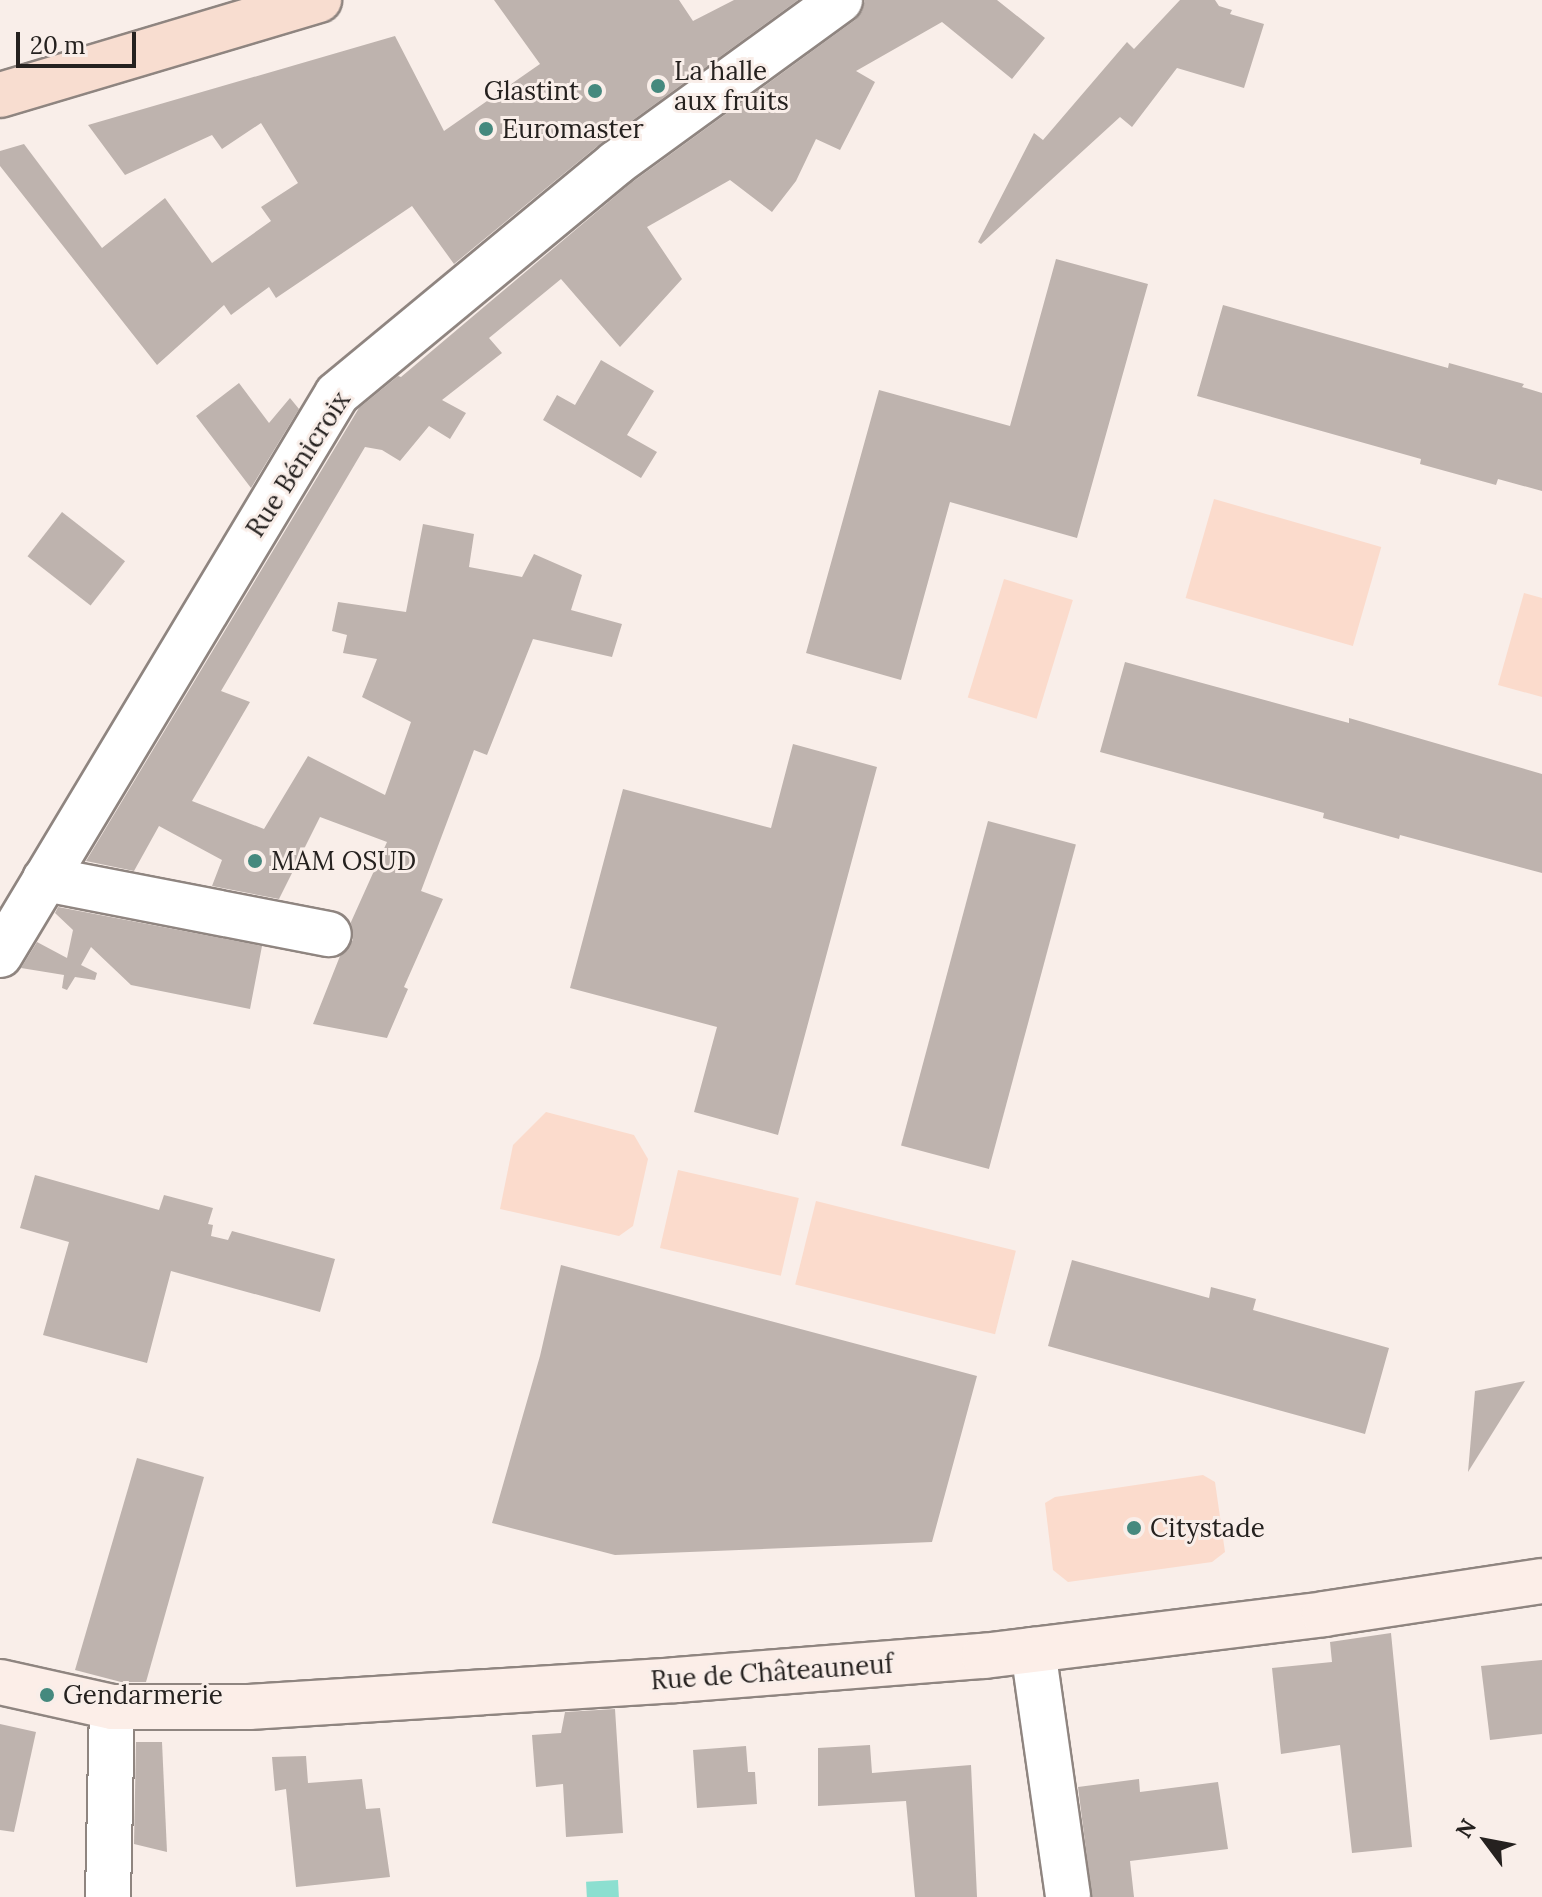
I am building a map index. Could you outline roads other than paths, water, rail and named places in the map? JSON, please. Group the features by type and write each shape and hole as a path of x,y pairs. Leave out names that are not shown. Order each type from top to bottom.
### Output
{"main road":[{"path":"0,95 319,0"},
{"name":"Rue de Châteauneuf","path":"0,1682 112,1707 249,1707 604,1685 1033,1650 1324,1614 1542,1581"}],"street":[{"name":"Rue Bénicroix","path":"0,955 337,394 616,163 840,0"},
{"path":"45,879 329,934"},
{"path":"1033,1650 1068,1897"},
{"path":"108,1897 112,1707"}],"water":[{"path":"618,1880 619,1897 587,1897 586,1882"}],"place":[{"name":"La halle aux fruits","path":"658,86"},
{"name":"Glastint","path":"595,91"},
{"name":"Euromaster","path":"486,129"},
{"name":"MAM OSUD","path":"255,861"},
{"name":"Citystade","path":"1134,1528"},
{"name":"Gendarmerie","path":"47,1695"}]}
